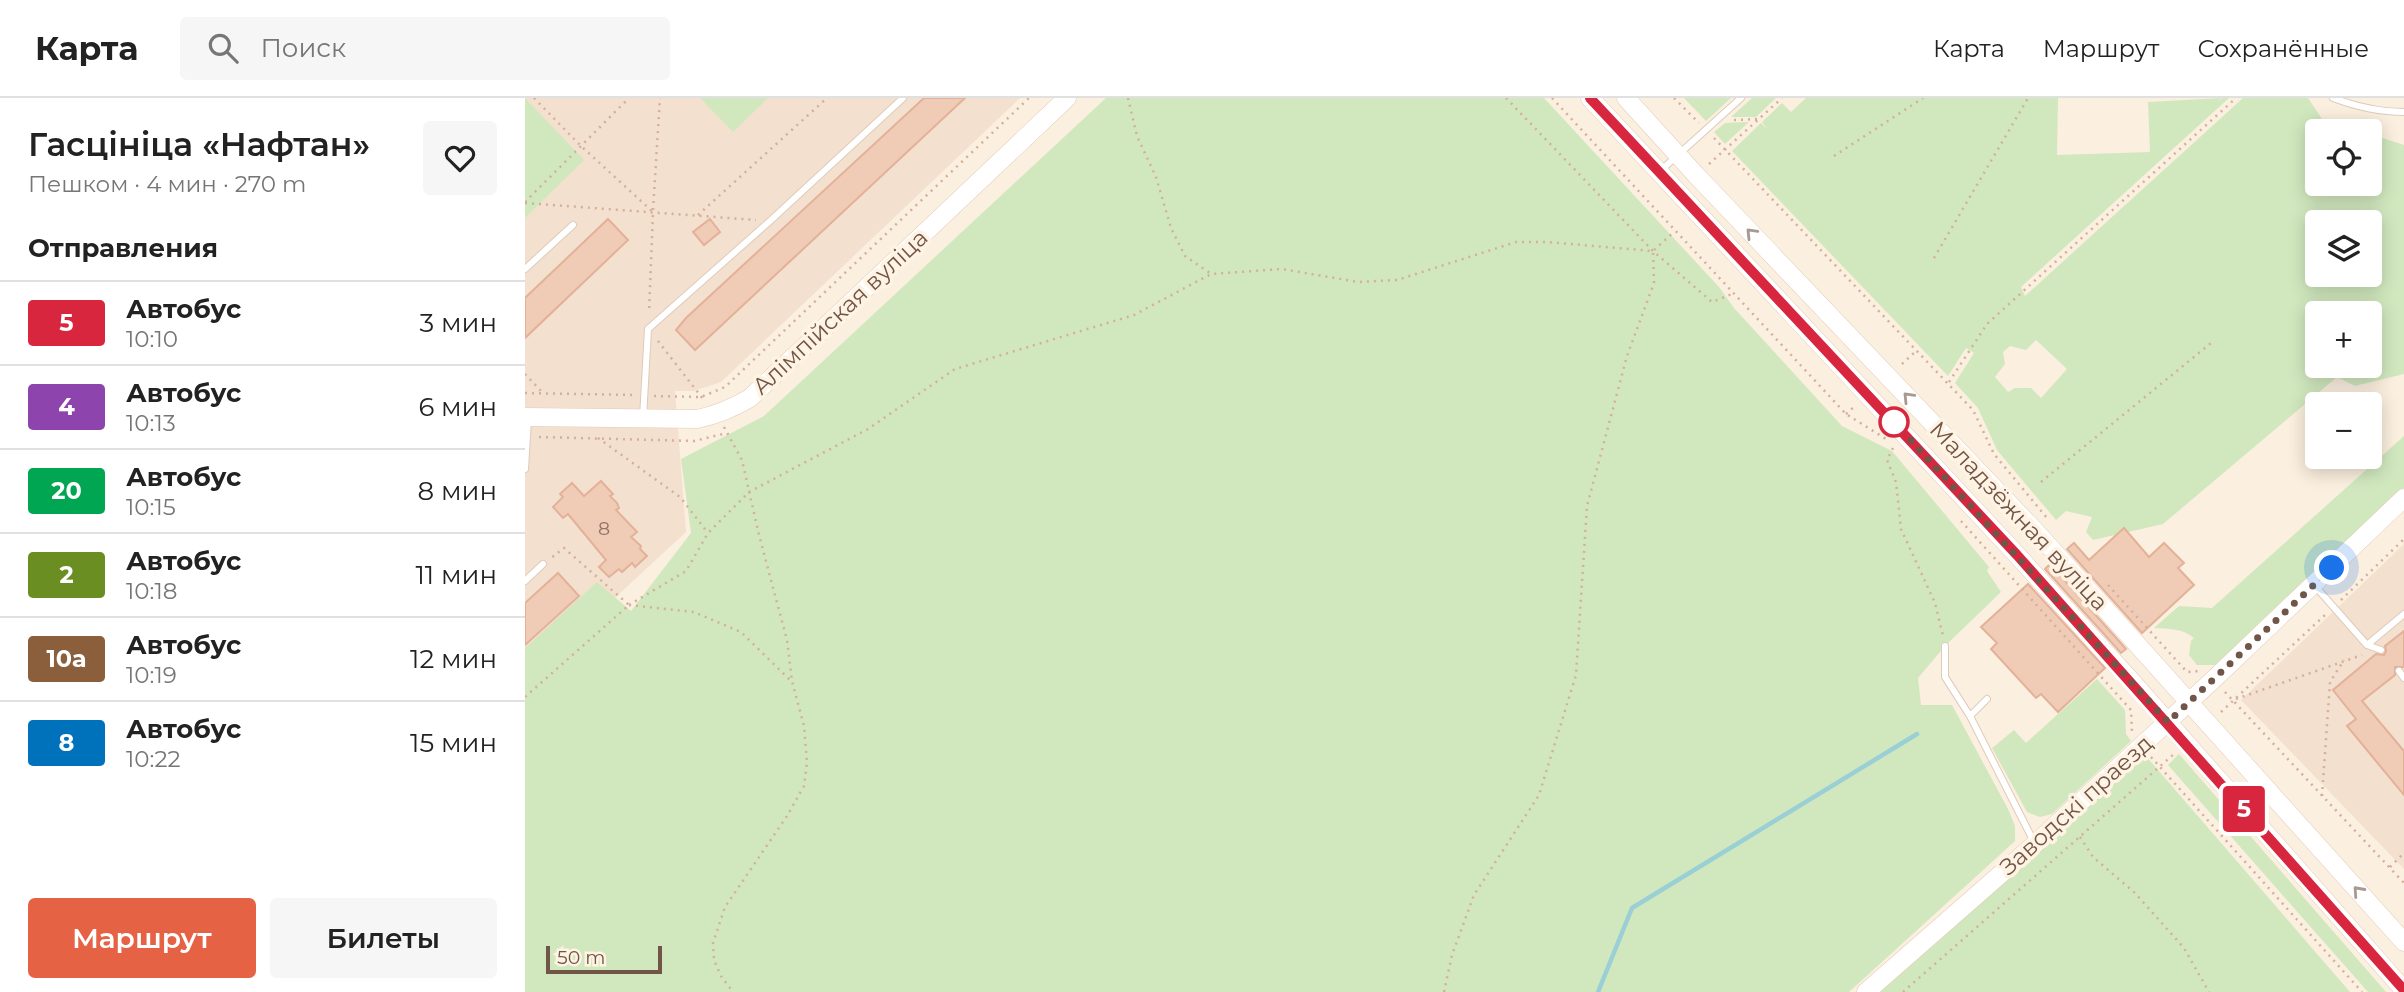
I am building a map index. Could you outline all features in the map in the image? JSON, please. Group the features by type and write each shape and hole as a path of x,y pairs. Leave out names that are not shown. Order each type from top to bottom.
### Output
{"main road":[{"name":"Алімпійская вуліца","path":"526,417 697,419 716,415 750,398 1066,98"},
{"name":"Маладзёжная вуліца","path":"1590,98 2017,555 2404,990"},
{"name":"Маладзёжная вуліца","path":"1626,98 1696,175 2046,529 2163,659 2189,702 2404,942"},
{"name":"Заводскі праезд","path":"1866,992 2142,746 2404,498"}],"lane":[{"path":"643,420 648,328 770,221 903,98"},
{"path":"1658,173 1741,98"},
{"path":"2333,98 2362,109 2404,112"},
{"path":"525,270 573,225"},
{"path":"525,469 526,417"},
{"path":"525,581 543,565"},
{"path":"2313,585 2367,645 2381,650"},
{"path":"2367,645 2404,614"},
{"path":"1945,646 1945,677 1969,716 2035,844"},
{"path":"2399,671 2404,678"},
{"path":"1969,716 1987,699"}],"path":[{"path":"534,98 581,146 653,212"},
{"path":"525,202 629,98"},
{"path":"660,98 648,328 716,415 742,460 787,640 792,681 804,726 807,762 804,786 725,907 713,943 714,960 721,976 733,992"},
{"path":"698,215 827,98"},
{"path":"525,393 701,397 725,387 1029,98"},
{"path":"1128,98 1137,136 1156,177 1171,228 1185,256 1211,274"},
{"path":"1506,98 1653,251 1712,302 1733,294"},
{"path":"1552,98 1846,414 1887,440"},
{"path":"1696,175 1782,98"},
{"path":"1834,156 1923,98"},
{"path":"1934,258 2028,98"},
{"path":"1948,383 1987,324 2236,98"},
{"path":"1677,99 1973,410 1994,454 2046,529"},
{"path":"1717,120 1759,120"},
{"path":"525,202 770,221"},
{"path":"525,697 629,605 686,571 708,533 749,492 869,429 955,369 1134,315 1211,274 1282,269 1358,282 1397,280 1516,242 1653,251 1675,231"},
{"path":"1444,992 1452,955 1474,895 1539,795 1576,676 1587,506 1627,356 1654,284 1653,251"},
{"path":"2041,482 2211,343"},
{"path":"1902,364 1916,351"},
{"path":"525,374 543,394"},
{"path":"1846,414 1860,402"},
{"path":"527,437 694,440 727,433"},
{"path":"598,439 680,498 708,533"},
{"path":"1895,445 1888,460 1896,482 1901,528 1935,603 1945,646"},
{"path":"1957,517 2131,710 2133,734 2159,767 2362,992"},
{"path":"2233,701 2404,539"},
{"path":"543,565 563,548 629,605 694,612 741,632 792,681"},
{"path":"2106,583 2163,659 2187,672 2206,671 2404,883"},
{"path":"2233,701 2344,660 2381,650"},
{"path":"2322,796 2330,682 2344,660"},
{"path":"1903,992 2159,767"},
{"path":"2080,837 2093,857 2135,893 2184,948 2209,992"},
{"path":"2390,867 2404,853"}],"shaded area":[{"path":"525,98 1020,98 721,382 694,391 675,391 686,532 525,681"},
{"path":"2404,544 2404,869 2241,700"}],"green space":[{"path":"525,98 584,160 525,218"},
{"path":"700,98 768,98 733,132"},
{"path":"1106,98 1544,98 1719,287 1734,308 1842,426 1892,451 1989,567 1987,571 2001,592 1945,646 1918,678 1921,705 1952,705 2008,809 2015,826 2015,841 1849,992 525,992 525,648 597,582 631,611 691,533 681,459 764,416"},
{"path":"1684,98 1731,98 1706,121"},
{"path":"1752,98 1776,98 1756,117 1731,117"},
{"path":"1806,98 2058,98 2057,155 2150,152 2148,102 2221,98 2217,102 2222,98 2229,98 2021,287 2025,296 2243,98 2308,98 2322,119 2305,119 2305,196 2382,196 2382,138 2404,145 2404,374 2355,386 2339,378 2382,378 2382,301 2305,301 2305,378 2336,378 2319,392 2305,392 2305,404 2163,524 2093,540 2086,532 2092,517 2066,511 2056,520 1997,450 1978,408 1955,383 1974,353 1966,348 1948,376 1732,151 1761,123 1767,129 1762,122 1782,103 1791,112","holes":["2036,340 2067,369 2041,398 2031,388 2015,388 2008,392 1995,377 2005,364 2003,352 2010,346 2026,350"]},
{"path":"1749,122 1725,144 1714,132 1725,123"},
{"path":"2404,436 2404,488 2215,665 2197,665 2189,655 2194,638 2185,632 2154,628 2179,606 2212,608 2367,469 2382,469 2382,456"},
{"path":"2097,679 2125,710 2126,734 2131,741 2052,814 2040,817 2027,812 1992,748 2014,730 2026,743"},
{"path":"2179,754 2386,992 2368,992 2168,765"},
{"path":"2145,755 2350,992 1878,992"}],"building":[{"path":"924,98 965,98 695,350 676,330 686,318"},
{"path":"608,219 628,240 525,338 525,298"},
{"path":"710,219 720,232 704,245 693,232"},
{"path":"601,481 613,494 610,496 619,508 616,510 637,532 631,537 647,556 635,567 632,563 622,572 619,569 609,577 599,567 606,560 568,514 563,518 553,507 563,497 560,494 572,483 584,496"},
{"path":"2124,528 2149,557 2164,543 2184,563 2178,568 2194,585 2142,633 2067,549 2074,543 2089,560"},
{"path":"2050,564 2126,649 2121,653 2045,569"},
{"path":"558,573 579,596 525,645 525,603"},
{"path":"2028,584 2105,668 2058,712 2041,694 2036,698 1991,649 1997,643 1981,627"},
{"path":"2404,631 2404,667 2395,667 2395,675 2362,701 2404,751 2404,795 2347,726 2356,719 2333,690 2376,654 2384,655 2385,646"}],"waterway":[{"path":"1598,992 1632,908 1917,734"}],"bus line":[{"name":"5","path":"1590,98 2017,555 2404,990"}],"route":[{"path":"1894,422 2168,722 2332,568"}]}
